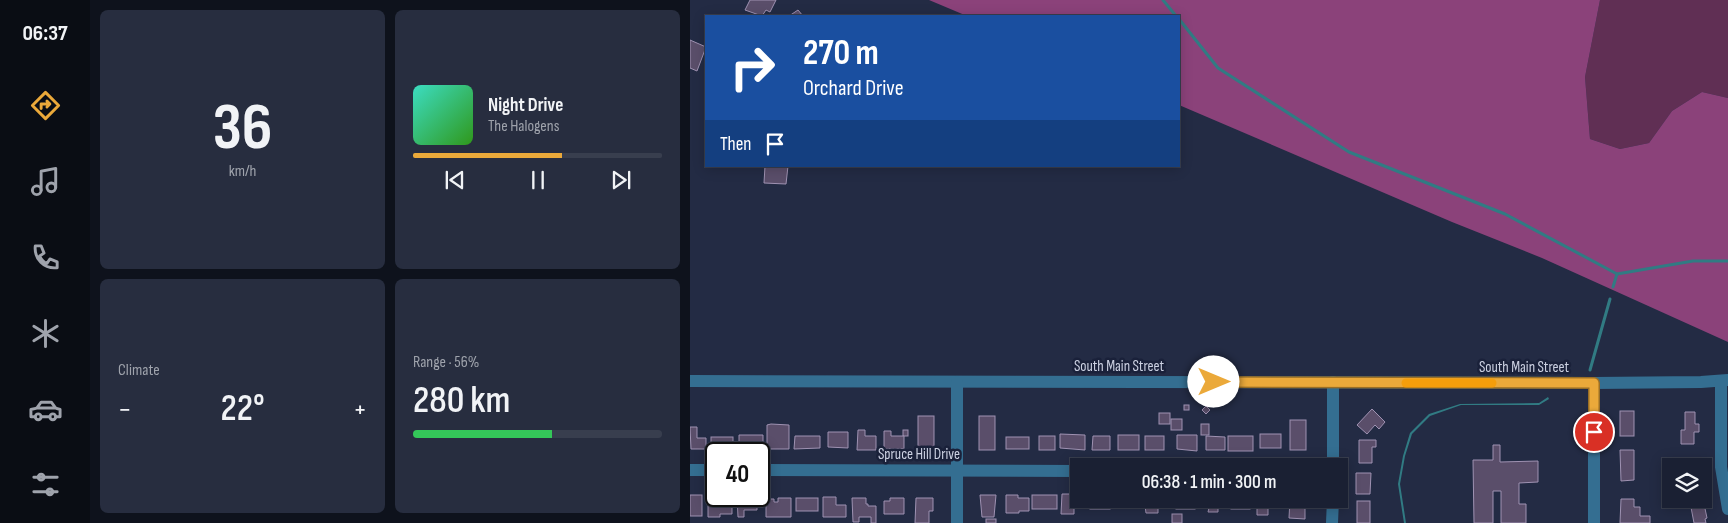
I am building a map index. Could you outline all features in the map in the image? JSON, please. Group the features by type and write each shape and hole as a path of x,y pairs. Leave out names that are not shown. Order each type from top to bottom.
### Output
{"street":[{"name":"South Main Street","path":"690,381 1594,383 1725,381"},
{"path":"1725,381 1721,466 1728,509"},
{"path":"957,382 957,523"},
{"path":"1333,382 1333,458"},
{"path":"1594,383 1594,523"},
{"path":"690,470 705,470"},
{"name":"Spruce Hill Drive","path":"770,470 1070,471"},
{"path":"1332,523 1333,508"}],"shaded area":[{"path":"929,0 1600,0 1585,77 1590,139 1620,149 1649,143 1672,111 1702,92 1728,98 1728,342 1542,258 1452,222 1180,105 1180,15 965,15"},
{"path":"1600,0 1728,0 1728,98 1702,92 1672,111 1649,143 1620,149 1590,139 1585,77"},
{"path":"1548,397 1549,399 1539,405 1461,405 1430,416 1412,434 1405,456 1400,484 1406,523 1404,523 1398,484 1403,456 1410,433 1429,414 1460,404 1539,403"}],"building":[{"path":"750,0 776,0 770,12 766,10 763,15 745,10"},
{"path":"798,10 802,15 790,15"},
{"path":"690,40 705,47 705,50 697,71 690,68"},
{"path":"765,167 788,167 786,184 764,183"},
{"path":"1184,405 1189,405 1189,410 1184,410"},
{"path":"1206,406 1210,410 1206,414 1202,410"},
{"path":"1372,409 1385,422 1379,429 1375,425 1367,434 1357,425"},
{"path":"1620,411 1634,411 1634,436 1620,436"},
{"path":"1685,412 1695,412 1695,424 1699,424 1699,432 1694,432 1694,444 1681,444 1681,430 1685,430"},
{"path":"1159,413 1170,413 1170,424 1159,424"},
{"path":"918,416 934,416 934,449 918,449"},
{"path":"979,416 995,416 995,450 979,450"},
{"path":"1171,419 1182,419 1182,430 1171,430"},
{"path":"1290,420 1306,420 1306,450 1290,450"},
{"path":"1201,424 1209,424 1209,435 1201,435"},
{"path":"767,425 789,425 789,449 770,449 770,442 767,442"},
{"path":"690,427 697,427 697,438 706,438 705,449 691,449"},
{"path":"858,430 865,430 865,436 876,436 876,450 857,450"},
{"path":"903,430 908,430 908,436 903,436"},
{"path":"884,431 891,431 891,436 904,436 904,449 884,449"},
{"path":"828,432 848,432 848,448 828,447"},
{"path":"1060,434 1085,435 1085,450 1060,448"},
{"path":"1260,434 1281,434 1281,448 1260,448"},
{"path":"739,435 763,435 763,442 739,442"},
{"path":"1118,435 1139,435 1139,450 1118,450"},
{"path":"1177,435 1197,435 1197,451 1177,449"},
{"path":"795,436 820,436 820,448 794,449"},
{"path":"1039,436 1055,436 1055,450 1039,450"},
{"path":"1093,436 1110,436 1110,450 1092,450"},
{"path":"1145,436 1164,436 1164,450 1145,450"},
{"path":"1206,436 1225,437 1225,450 1206,450"},
{"path":"1228,436 1253,436 1253,451 1228,451"},
{"path":"711,437 733,437 733,442 711,442"},
{"path":"1006,437 1029,437 1029,449 1006,449"},
{"path":"1359,440 1376,440 1376,447 1372,447 1372,463 1359,463"},
{"path":"1493,445 1500,445 1500,462 1538,461 1538,482 1519,483 1519,504 1526,504 1526,523 1501,523 1501,491 1493,491 1493,523 1474,523 1473,460 1493,460"},
{"path":"1620,450 1634,450 1634,480 1621,481"},
{"path":"1356,473 1371,473 1370,494 1356,494"},
{"path":"1062,494 1070,494 1070,508 1074,508 1074,514 1061,514"},
{"path":"690,495 702,495 702,516 690,516"},
{"path":"980,495 996,495 994,517 982,517"},
{"path":"1006,495 1018,495 1018,498 1029,498 1029,511 1006,513"},
{"path":"1032,495 1057,495 1057,509 1032,509"},
{"path":"823,497 836,497 836,505 846,505 846,517 823,517"},
{"path":"778,498 791,498 791,517 766,517 766,507 770,507 770,499 778,502"},
{"path":"796,498 818,498 818,511 796,511"},
{"path":"852,498 866,498 868,506 876,506 876,523 871,523 871,517 859,517 859,522 853,522"},
{"path":"890,498 904,498 904,514 884,514 884,501 890,501"},
{"path":"916,498 933,498 933,511 929,511 929,523 915,523"},
{"path":"1621,499 1634,499 1634,507 1640,507 1640,516 1650,516 1650,523 1620,523"},
{"path":"1357,501 1370,501 1370,523 1357,523"},
{"path":"708,507 732,507 732,514 708,517"},
{"path":"738,507 757,507 757,510 744,510 744,517 738,517"},
{"path":"1090,508 1110,508 1110,509"},
{"path":"1145,508 1158,508 1158,513 1146,513"},
{"path":"1176,508 1195,508 1195,509"},
{"path":"1209,508 1218,508 1218,512 1208,512"},
{"path":"1231,508 1250,508 1250,509"},
{"path":"1257,508 1268,508 1268,515 1257,515"},
{"path":"1290,508 1305,508 1305,519 1289,518"},
{"path":"1691,508 1705,508 1706,523 1694,523"},
{"path":"1172,514 1182,514 1182,523 1172,523"},
{"path":"986,519 996,519 996,523 986,523"}],"waterway":[{"path":"1163,0 1175,15"},
{"path":"1180,20 1218,68 1349,152 1505,214 1617,274 1693,261 1728,261"},
{"path":"1613,287 1617,274"},
{"path":"1590,370 1610,299"}],"slow traffic":[{"path":"1406,383 1492,383"}],"route":[{"path":"1214,382 1594,383 1594,432"}]}
